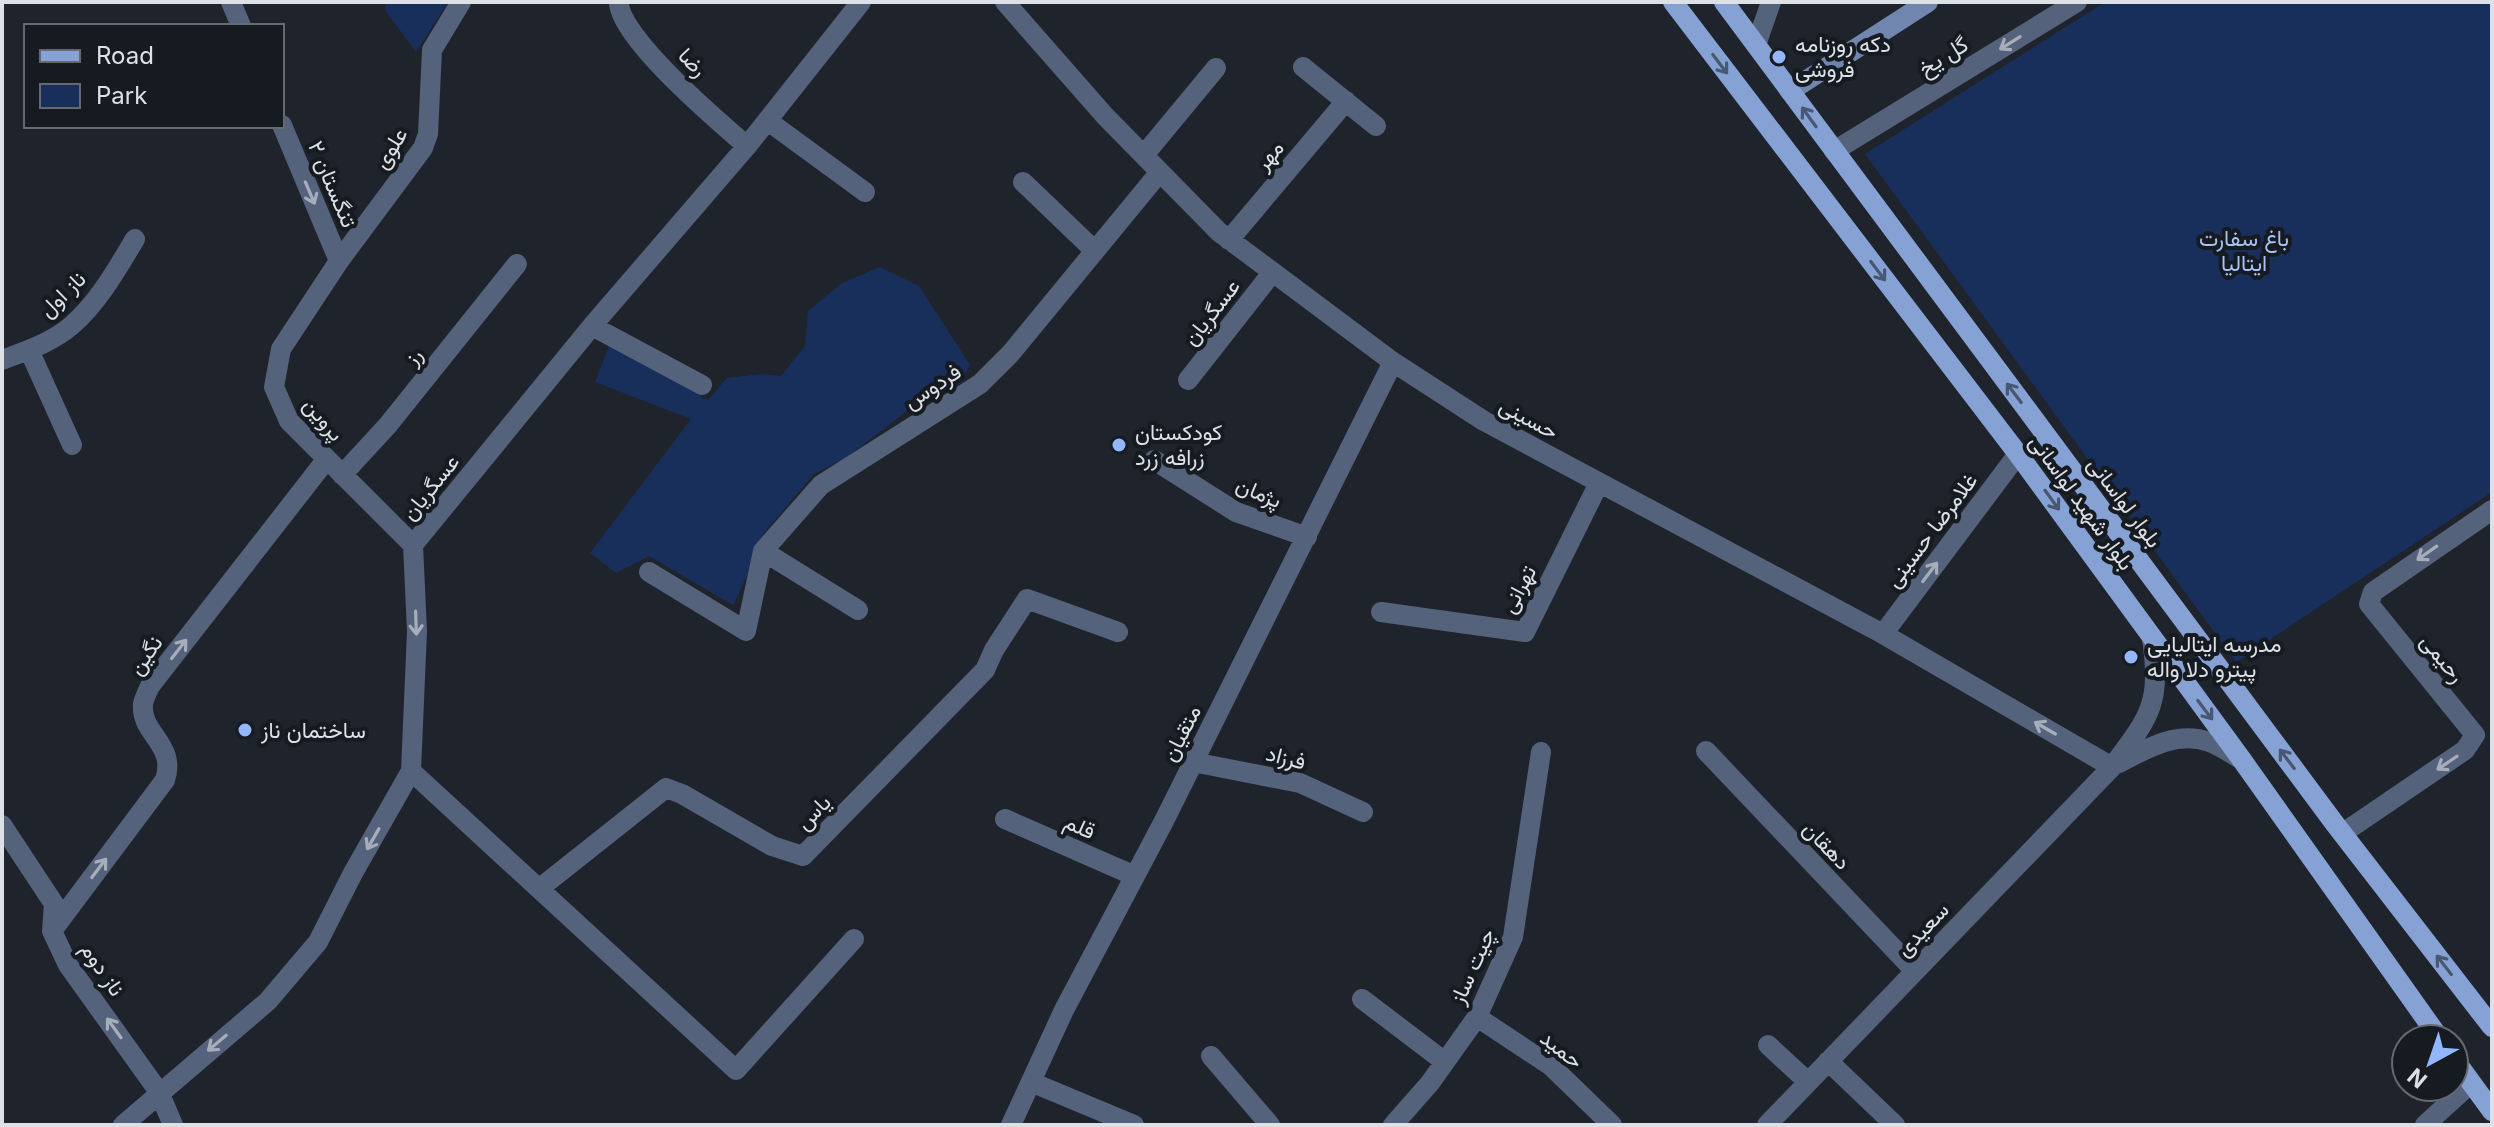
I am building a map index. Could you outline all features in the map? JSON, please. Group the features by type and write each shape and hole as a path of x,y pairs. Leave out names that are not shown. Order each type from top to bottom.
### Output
{"main road":[{"name":"بلوار شهید لواسانی","path":"1673,2 2018,454 2242,760 2429,1023"},
{"name":"بلوار لواسانی","path":"1724,2 2343,833 2492,1027"},
{"path":"1790,91 1928,2"},
{"path":"2471,1083 2492,1111"}],"street":[{"path":"231,2 240,24"},
{"name":"علوی","path":"339,261 423,148 428,134 432,50 461,2"},
{"name":"رضا","path":"619,2 622,18 641,44 712,116 747,146"},
{"name":"عسگریان","path":"123,1125 268,1001 318,942 411,771 417,631 413,545 592,326 768,121 861,2"},
{"name":"حسینی","path":"1005,2 1105,116 1229,240 1393,362 1484,421 1883,634 2112,767"},
{"path":"1756,45 1771,2"},
{"name":"گل یخ","path":"1834,151 2077,2"},
{"path":"1303,67 1376,126"},
{"path":"1144,155 1216,68"},
{"name":"مهر","path":"1229,240 1346,101"},
{"path":"768,121 865,192"},
{"name":"تنگستان ۲","path":"283,128 339,261"},
{"name":"فردوس","path":"649,572 746,631 763,551 821,485 980,384 1011,353 1159,173"},
{"path":"1023,182 1095,251"},
{"name":"ناز اول","path":"2,360 29,350 71,326 109,282 135,239"},
{"name":"پروین","path":"339,261 281,349 274,387 289,421 413,545"},
{"name":"رز","path":"342,475 388,425 517,264"},
{"name":"عسگریان","path":"1188,380 1272,273"},
{"path":"592,326 702,385"},
{"path":"29,350 72,445"},
{"name":"متقیان","path":"1011,1125 1064,1010 1193,762 1393,362"},
{"name":"غلامرضا حسینی","path":"1883,634 2018,454"},
{"name":"نگین","path":"52,931 165,780 169,767 165,749 144,717 143,703 150,686 326,460"},
{"name":"پژمان","path":"1154,460 1236,512 1307,537"},
{"name":"تهرانی","path":"1381,612 1525,632 1599,483"},
{"name":"رحیمی","path":"2343,833 2465,750 2475,735 2369,604 2373,592 2492,510"},
{"path":"763,551 858,610"},
{"name":"یاس","path":"540,888 666,788 682,794 772,846 803,856 985,670 994,650 1027,599 1118,632"},
{"name":"سعیدی","path":"1767,1125 2112,767 2144,723 2155,696 2152,638"},
{"name":"سعیدی","path":"2112,767 2154,744 2175,739 2209,742 2242,760"},
{"name":"دهقان","path":"1706,751 1915,971"},
{"name":"چیت ساز","path":"1393,1125 1430,1083 1477,1017 1513,937 1541,752"},
{"name":"فرزاد","path":"1193,762 1300,783 1363,812"},
{"path":"411,771 736,1070 854,939"},
{"name":"قلم","path":"1005,819 1135,876"},
{"name":"ناز دوم","path":"2,825 54,904 52,931 68,965 159,1092 173,1125"},
{"path":"1362,999 1445,1062"},
{"name":"حمید","path":"1477,1017 1551,1066 1612,1125"},
{"path":"1768,1045 1808,1082"},
{"path":"1211,1056 1270,1125"},
{"path":"1828,1061 1895,1125"},
{"path":"1031,1082 1134,1125"},
{"path":"2425,1125 2471,1083"}],"green space":[{"path":"386,2 448,2 416,52 385,10"},
{"name":"باغ سفارت ایتالیا","path":"2105,2 2492,2 2492,492 2236,662 1865,154"},
{"path":"880,267 919,286 970,365 960,384 912,407 847,457 814,474 763,534 733,605 649,556 616,573 590,553 691,419 595,382 610,344 708,400 727,378 762,374 781,376 805,346 808,311 842,283"}],"place":[{"name":"دکه روزنامه فروشی","path":"1779,57"},
{"name":"کودکستان زرافه زرد","path":"1119,445"},
{"name":"مدرسه ایتالیایی پیترو دلا واله","path":"2131,657"},
{"name":"ساختمان ناز","path":"245,730"}]}
